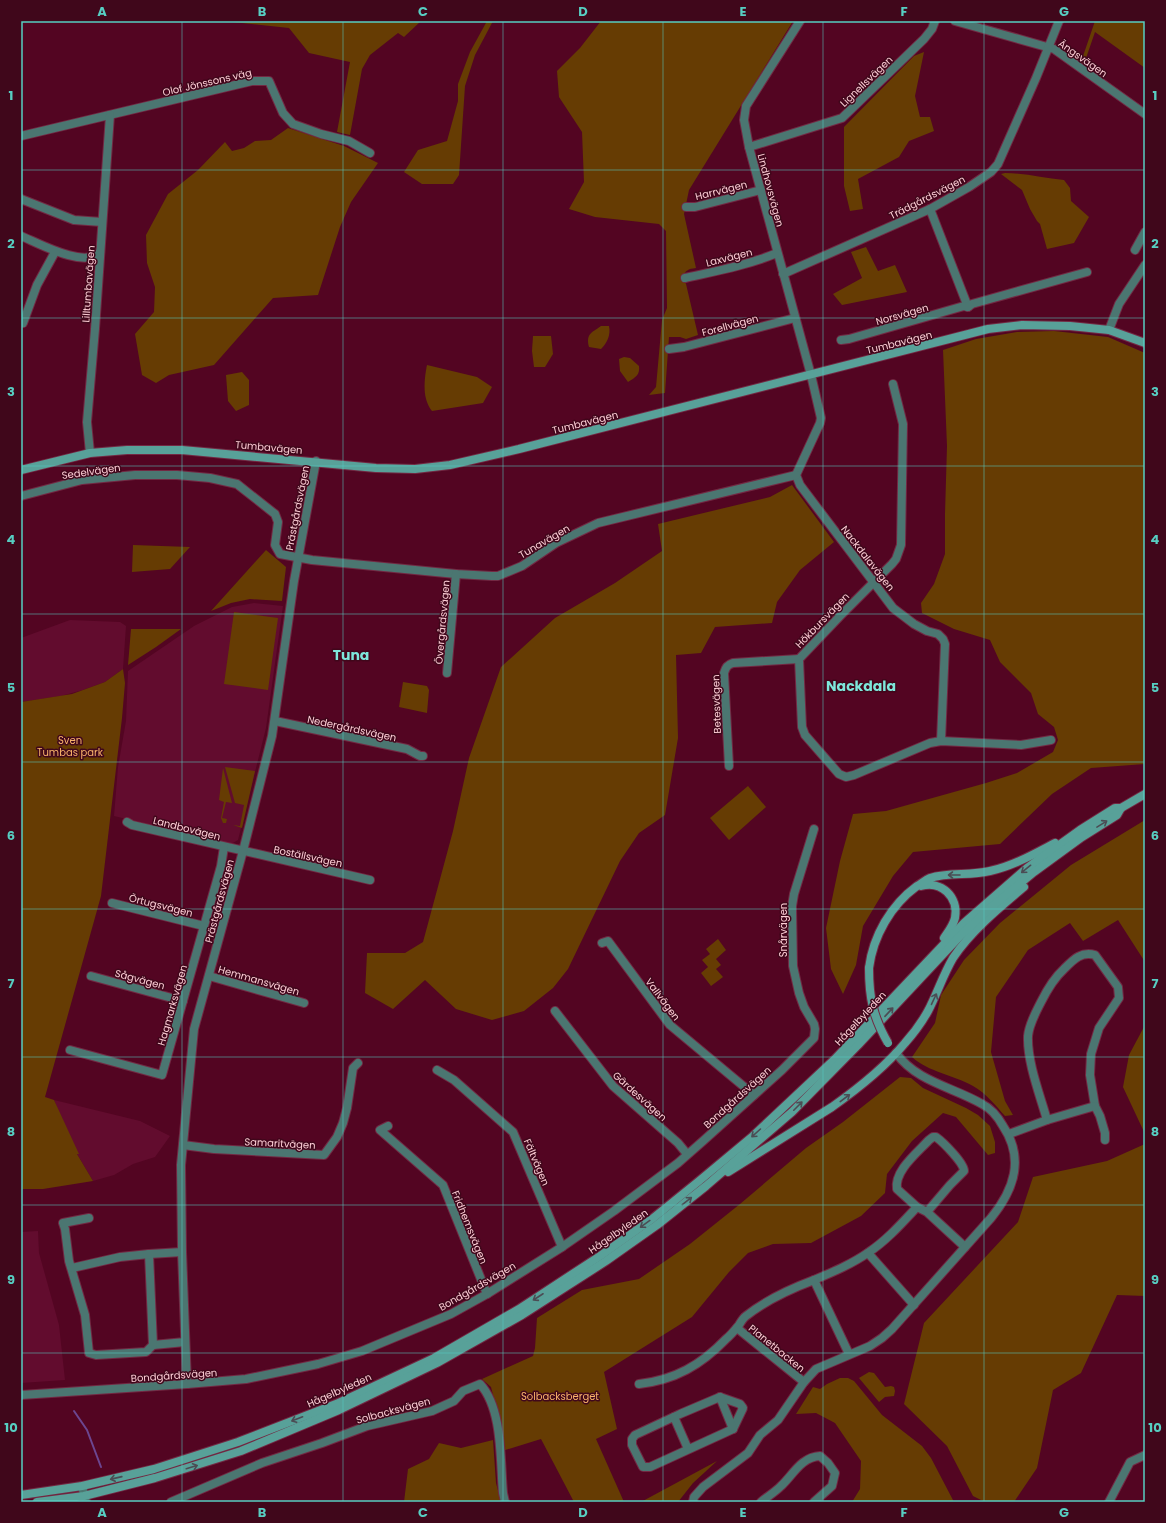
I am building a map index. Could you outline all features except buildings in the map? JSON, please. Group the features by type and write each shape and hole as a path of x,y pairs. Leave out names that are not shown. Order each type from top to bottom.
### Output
{"main road":[{"name":"Tumbavägen","path":"21,470 90,453 127,450 182,450 316,461 376,468 425,468 450,465 519,449 988,329 1022,325 1054,324 1109,330 1145,343"},
{"name":"Hågelbyleden","path":"37,1502 85,1499 241,1451 339,1410 437,1363 522,1315 606,1261 657,1225 706,1186 792,1112 962,935 990,908 1034,872 1117,815 1121,808 1145,794"},
{"name":"Hågelbyleden","path":"21,1495 82,1486 154,1469 214,1450 336,1404 434,1358 519,1309 652,1220 753,1136 834,1060 964,923 1027,868 1080,830 1115,808 1121,808"},
{"path":"896,1053 888,1043 877,1023 869,990 869,968 873,950 882,926 900,901 906,894 928,878 943,875 982,873 1005,867 1080,830"},
{"path":"706,1186 848,1096 896,1053 906,1042 927,1012 944,976 963,945 995,911 1080,839"},
{"path":"914,888 928,884 940,886 948,891 956,909 955,918 949,930 918,971"}],"street":[{"name":"Lindhovsvägen","path":"800,21 746,106 744,120 760,190 811,375"},
{"name":"Lignellsvägen","path":"749,147 842,118 924,39 932,29 935,21"},
{"name":"Ängsvägen","path":"955,21 1054,49 1145,114"},
{"name":"Trädgårdsvägen","path":"784,274 930,209 963,191 991,172 995,168 1059,21"},
{"name":"Olof Jönssons väg","path":"21,136 252,81 269,81 283,113 293,124 321,134 349,141 370,153"},
{"name":"Lilltumbavägen","path":"90,453 87,422 110,115"},
{"name":"Harrvägen","path":"686,207 695,207 760,190"},
{"path":"21,199 70,218 102,222"},
{"path":"930,209 968,308"},
{"path":"1135,250 1145,232"},
{"path":"21,236 55,252 68,255 93,257 97,256 100,252"},
{"path":"23,323 37,285 55,252"},
{"name":"Laxvägen","path":"685,278 778,253"},
{"path":"1109,330 1118,304 1144,268"},
{"name":"Norsvägen","path":"841,340 849,340 964,306 968,308 972,304 1087,272"},
{"name":"Forellvägen","path":"669,349 684,347 795,318"},
{"path":"796,476 821,418 811,375"},
{"name":"Hökbursvägen","path":"893,384 904,424 902,545 896,559 892,564 798,659 802,727 805,735 841,776 846,777 854,775 930,742 940,741 1021,745 1051,740"},
{"name":"Prästgårdsvägen","path":"187,1384 182,1252 181,1165 194,1029 243,852 275,721 297,558 316,461"},
{"name":"Prästgårdsvägen","path":"141,475 177,475 210,478 237,484 275,514 278,522 275,545 278,552 283,555 297,558"},
{"name":"Sedelvägen","path":"21,496 82,480 141,475"},
{"name":"Tunavägen","path":"297,558 477,576 498,576 522,566 556,543 598,524 796,476"},
{"name":"Nackdalavägen","path":"796,476 800,485 893,608 914,624 927,631 938,634 943,639 945,644 940,741"},
{"name":"Övergårdsvägen","path":"447,672 456,574"},
{"name":"Betesvägen","path":"729,766 724,673 725,668 733,663 798,659"},
{"name":"Nedergårdsvägen","path":"275,721 407,749 420,756 423,756"},
{"name":"Landbovägen","path":"127,822 132,825 243,852"},
{"name":"Snårvägen","path":"814,829 794,894 792,906 793,966 804,1007 814,1024 815,1029"},
{"name":"Hagmarksvägen","path":"70,1050 162,1075 221,866 224,847"},
{"name":"Boställsvägen","path":"243,852 370,880"},
{"name":"Örtugsvägen","path":"112,903 204,926"},
{"name":"Vallvägen","path":"602,943 608,941 670,1026 754,1095"},
{"path":"1047,1120 1033,1069 1028,1035 1034,1015 1047,990 1062,970 1078,956 1090,954 1095,955 1118,987 1118,998 1099,1028 1091,1054 1090,1075 1095,1106 1100,1116 1105,1133 1105,1140"},
{"name":"Sågvägen","path":"91,976 183,1001"},
{"name":"Hemmansvägen","path":"208,976 304,1003"},
{"name":"Gärdesvägen","path":"555,1011 613,1086 678,1143 687,1154"},
{"name":"Bondgårdsvägen","path":"21,1395 246,1379 318,1364 362,1351 451,1314 487,1294 562,1247 678,1163 782,1070 814,1038 815,1029"},
{"name":"Planetbacken","path":"693,1502 694,1497 703,1487 748,1453 760,1436 778,1420 804,1382 816,1369 870,1346 882,1338 914,1305 1002,1204 1011,1185 1014,1174 1014,1152 1008,1134 995,1113 984,1104 924,1078 900,1059 896,1053"},
{"name":"Samaritvägen","path":"183,1145 220,1149 324,1155 337,1137 343,1123 347,1108 353,1068 358,1063"},
{"name":"Fältvägen","path":"436,1070 454,1080 513,1132 562,1247"},
{"path":"1008,1134 1047,1120 1095,1106"},
{"name":"Fridhemsvägen","path":"388,1126 380,1130 443,1185 487,1294"},
{"path":"928,1212 950,1185 964,1171 964,1167 936,1136 929,1140 905,1166 897,1178 897,1189 917,1207 928,1212 965,1247"},
{"name":"Planetbacken","path":"639,1384 657,1382 688,1370 707,1357 737,1328 745,1316 762,1304 794,1288 845,1266 868,1253 888,1236 917,1207"},
{"path":"89,1218 63,1223 69,1261 85,1315 89,1353 146,1352 153,1345 185,1342"},
{"path":"72,1268 120,1257 182,1252"},
{"path":"868,1253 914,1305"},
{"path":"149,1254 153,1345"},
{"path":"814,1280 849,1354"},
{"name":"Planetbacken","path":"737,1328 804,1382"},
{"name":"Solbacksvägen","path":"171,1502 262,1463 322,1443 366,1426 432,1411 454,1401 464,1391 480,1384 488,1392 498,1425 505,1502"},
{"path":"720,1397 734,1429"},
{"path":"720,1397 740,1404 743,1408 734,1429 650,1467 643,1466 632,1445 632,1439 635,1435 674,1417 720,1397"},
{"path":"674,1417 688,1449"},
{"path":"1109,1502 1130,1462 1145,1455"},
{"path":"761,1502 779,1488 798,1466 810,1458 820,1456 828,1463 835,1473 832,1486 814,1502"},
{"path":"82,1486 85,1499"}],"shaded area":[{"path":"254,603 283,606 266,728 238,840 231,844 114,816 118,767 126,721 128,671 194,626 232,607"},
{"path":"70,620 120,622 126,626 123,669 105,682 83,690 61,696 21,702 21,638"},
{"path":"54,1100 140,1121 170,1136 155,1157 133,1164 114,1175 93,1181 70,1142"},
{"path":"38,1231 39,1253 59,1325 65,1380 21,1383 21,1232"}],"green space":[{"path":"223,21 421,21 404,37 398,33 370,55 362,69 350,135 337,132 350,62 309,53 289,28"},
{"path":"487,21 493,21 475,55 465,86 459,175 453,184 422,184 404,172 418,150 447,141 458,101 458,84 470,52"},
{"path":"601,21 793,21 689,190 684,214 696,268 687,270 683,278 686,284 698,335 686,339 680,337 669,337 665,393 649,395 656,387 662,320 667,308 666,231 659,224 595,217 569,209 584,182 582,132 559,97 557,71 580,48"},
{"path":"1095,21 1145,21 1145,68 1095,32 1084,64 1081,62"},
{"path":"924,52 915,96 920,117 930,117 934,131 909,141 899,157 858,179 863,209 850,211 844,186 844,127 914,56"},
{"path":"288,128 344,146 378,163 351,202 340,227 318,295 273,298 214,365 169,375 156,383 142,375 135,334 154,312 155,287 147,263 146,235 168,194 198,170 225,142 232,151 244,148 255,141 271,140"},
{"path":"1005,173 1064,180 1070,188 1071,201 1089,217 1074,243 1047,249 1040,224 1030,209 1022,190 1001,174"},
{"path":"866,247 878,271 895,265 907,292 842,305 833,294 862,278 851,252"},
{"path":"601,326 609,326 609,336 607,341 601,349 589,347 588,339 590,334"},
{"path":"1054,331 1108,337 1145,353 1145,764 1091,768 1052,794 1000,844 913,852 893,876 863,926 856,965 843,994 831,969 826,928 840,861 853,814 886,811 1017,773 1053,752 1058,740 1054,727 1038,714 1031,693 1000,662 990,640 954,629 922,613 921,603 934,584 945,554 947,446 943,350 976,339 1017,332"},
{"path":"533,336 551,336 553,354 545,367 534,367 532,351"},
{"path":"624,357 630,358 639,366 637,376 628,382 620,371 619,359"},
{"path":"427,365 477,377 492,387 483,403 432,411 425,395"},
{"path":"242,372 249,380 249,405 236,411 228,401 226,375"},
{"path":"792,485 834,542 800,570 777,602 772,623 715,627 701,653 676,655 678,738 665,815 639,833 620,861 568,969 553,988 524,1011 492,1020 456,1009 425,980 393,1009 365,993 367,953 405,953 423,942 453,831 469,758 501,667 555,618 615,583 662,551 658,524 770,497"},
{"path":"133,545 190,547 170,569 132,572"},
{"path":"266,550 286,567 282,601 250,599 231,603 211,611"},
{"path":"234,612 278,618 268,690 224,684"},
{"path":"131,629 181,629 128,665"},
{"name":"Sven Tumbas park","path":"123,669 125,683 122,718 101,896 45,1097 54,1100 79,1154 77,1154 93,1181 43,1189 21,1189 21,702 72,694 105,682"},
{"path":"403,682 427,686 429,690 427,713 399,707"},
{"path":"225,767 255,771 242,828 233,825 240,826 244,805 235,803"},
{"path":"223,768 232,803 226,802 222,818 227,819 226,823 223,823 221,818 224,802 219,800"},
{"path":"748,786 766,807 729,840 710,818"},
{"path":"1145,820 1145,962 1118,920 1083,941 1070,923 1028,950 996,997 991,1052 1005,1101 1013,1115 1005,1116 986,1096 973,1086 933,1070 912,1057 935,1023 941,995 964,960 1000,923 1071,865"},
{"path":"718,939 726,950 716,959 721,965 716,969 723,977 711,986 701,973 708,967 702,960 710,954 706,949"},
{"path":"1145,1025 1145,1134 1123,1087 1129,1055"},
{"name":"Solbacksberget","path":"900,1077 911,1078 923,1088 978,1115 990,1126 995,1142 995,1153 988,1155 956,1117 943,1113 912,1141 887,1174 885,1193 861,1216 811,1243 773,1244 748,1253 729,1272 692,1317 604,1372 617,1429 596,1439 624,1502 574,1502 541,1439 502,1451 501,1427 491,1387 482,1379 533,1356 537,1318 582,1290 639,1279 690,1244 806,1148 843,1122"},
{"path":"1145,1144 1145,1296 1117,1295 1081,1373 1053,1390 1037,1468 1014,1502 985,1502 973,1496 947,1446 904,1404 924,1323 1018,1222 1033,1177 1107,1161"},
{"path":"869,1372 874,1373 885,1387 894,1387 894,1396 885,1397 879,1402 859,1378"},
{"path":"840,1378 848,1378 854,1381 882,1415 922,1446 931,1458 954,1502 852,1502 860,1489 861,1461 835,1423 816,1413 796,1414 813,1387 820,1389"},
{"path":"493,1440 496,1483 501,1502 404,1502 408,1469 429,1459 439,1443 461,1448"},
{"path":"717,1461 693,1483 678,1502 641,1502"}],"waterway":[{"path":"74,1411 87,1430 101,1467"}],"district":[{"name":"Tuna","path":"351,655"},
{"name":"Nackdala","path":"861,686"}]}
